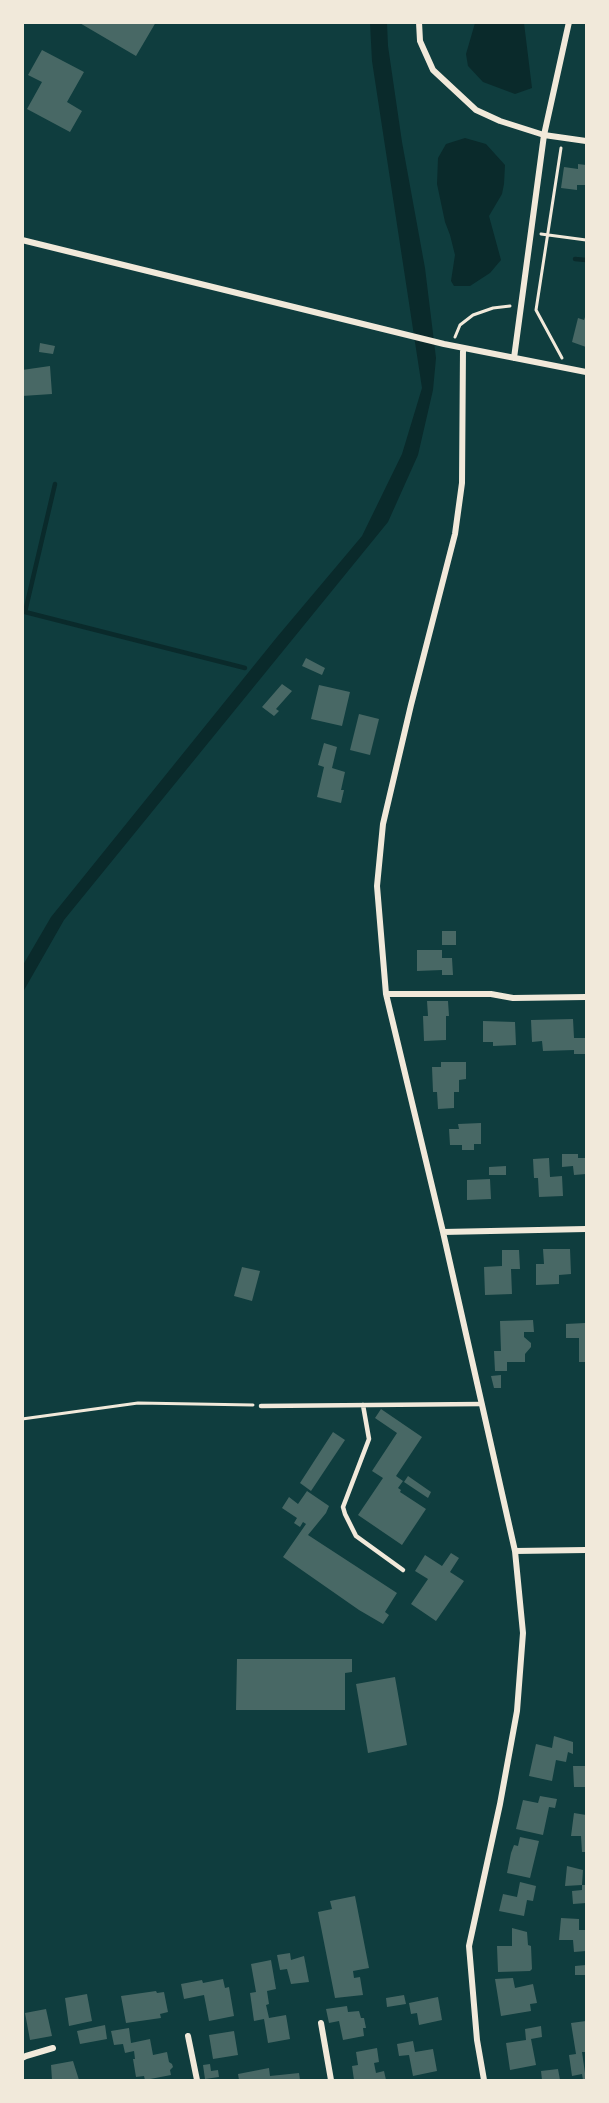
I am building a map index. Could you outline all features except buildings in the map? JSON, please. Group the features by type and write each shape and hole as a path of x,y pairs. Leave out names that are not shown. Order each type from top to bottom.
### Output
{"street":[{"path":"419,22 420,41 433,70 476,110 500,121 544,135 586,141"},
{"path":"514,357 544,135 569,22"},
{"path":"22,240 405,335 586,372"},
{"path":"463,348 462,483 455,534 411,705 384,824 377,886 386,994 443,1232 514,1551 523,1633 517,1711 500,1804 469,1946 477,2040 484,2080"},
{"path":"386,994 491,993 513,998 586,998"},
{"path":"443,1232 586,1229"},
{"path":"514,1551 586,1550"},
{"path":"321,2023 331,2080"},
{"path":"188,2036 197,2080"},
{"path":"22,2058 53,2048"}],"lane":[{"path":"261,1406 482,1404"},
{"path":"363,1405 369,1439 344,1507 345,1514 356,1536 403,1570"}],"path":[{"path":"563,138 536,310 568,368"},
{"path":"532,233 586,240"},
{"path":"452,346 460,325 473,315 493,308 511,306 536,310"},
{"path":"22,1419 138,1403 261,1406"}],"water":[{"path":"370,23 387,23 388,46 402,142 425,268 436,358 433,390 418,455 388,522 64,920 23,992 23,965 51,917 277,637 362,536 402,454 422,388 372,61"},
{"path":"475,23 524,23 532,88 515,94 483,82 468,66 466,54"},
{"path":"465,138 486,144 505,165 502,194 489,216 501,260 490,273 470,286 454,286 451,281 455,255 437,184 438,158 446,144"}],"waterway":[{"path":"575,259 586,260"},
{"path":"55,484 25,612 245,668"}]}
